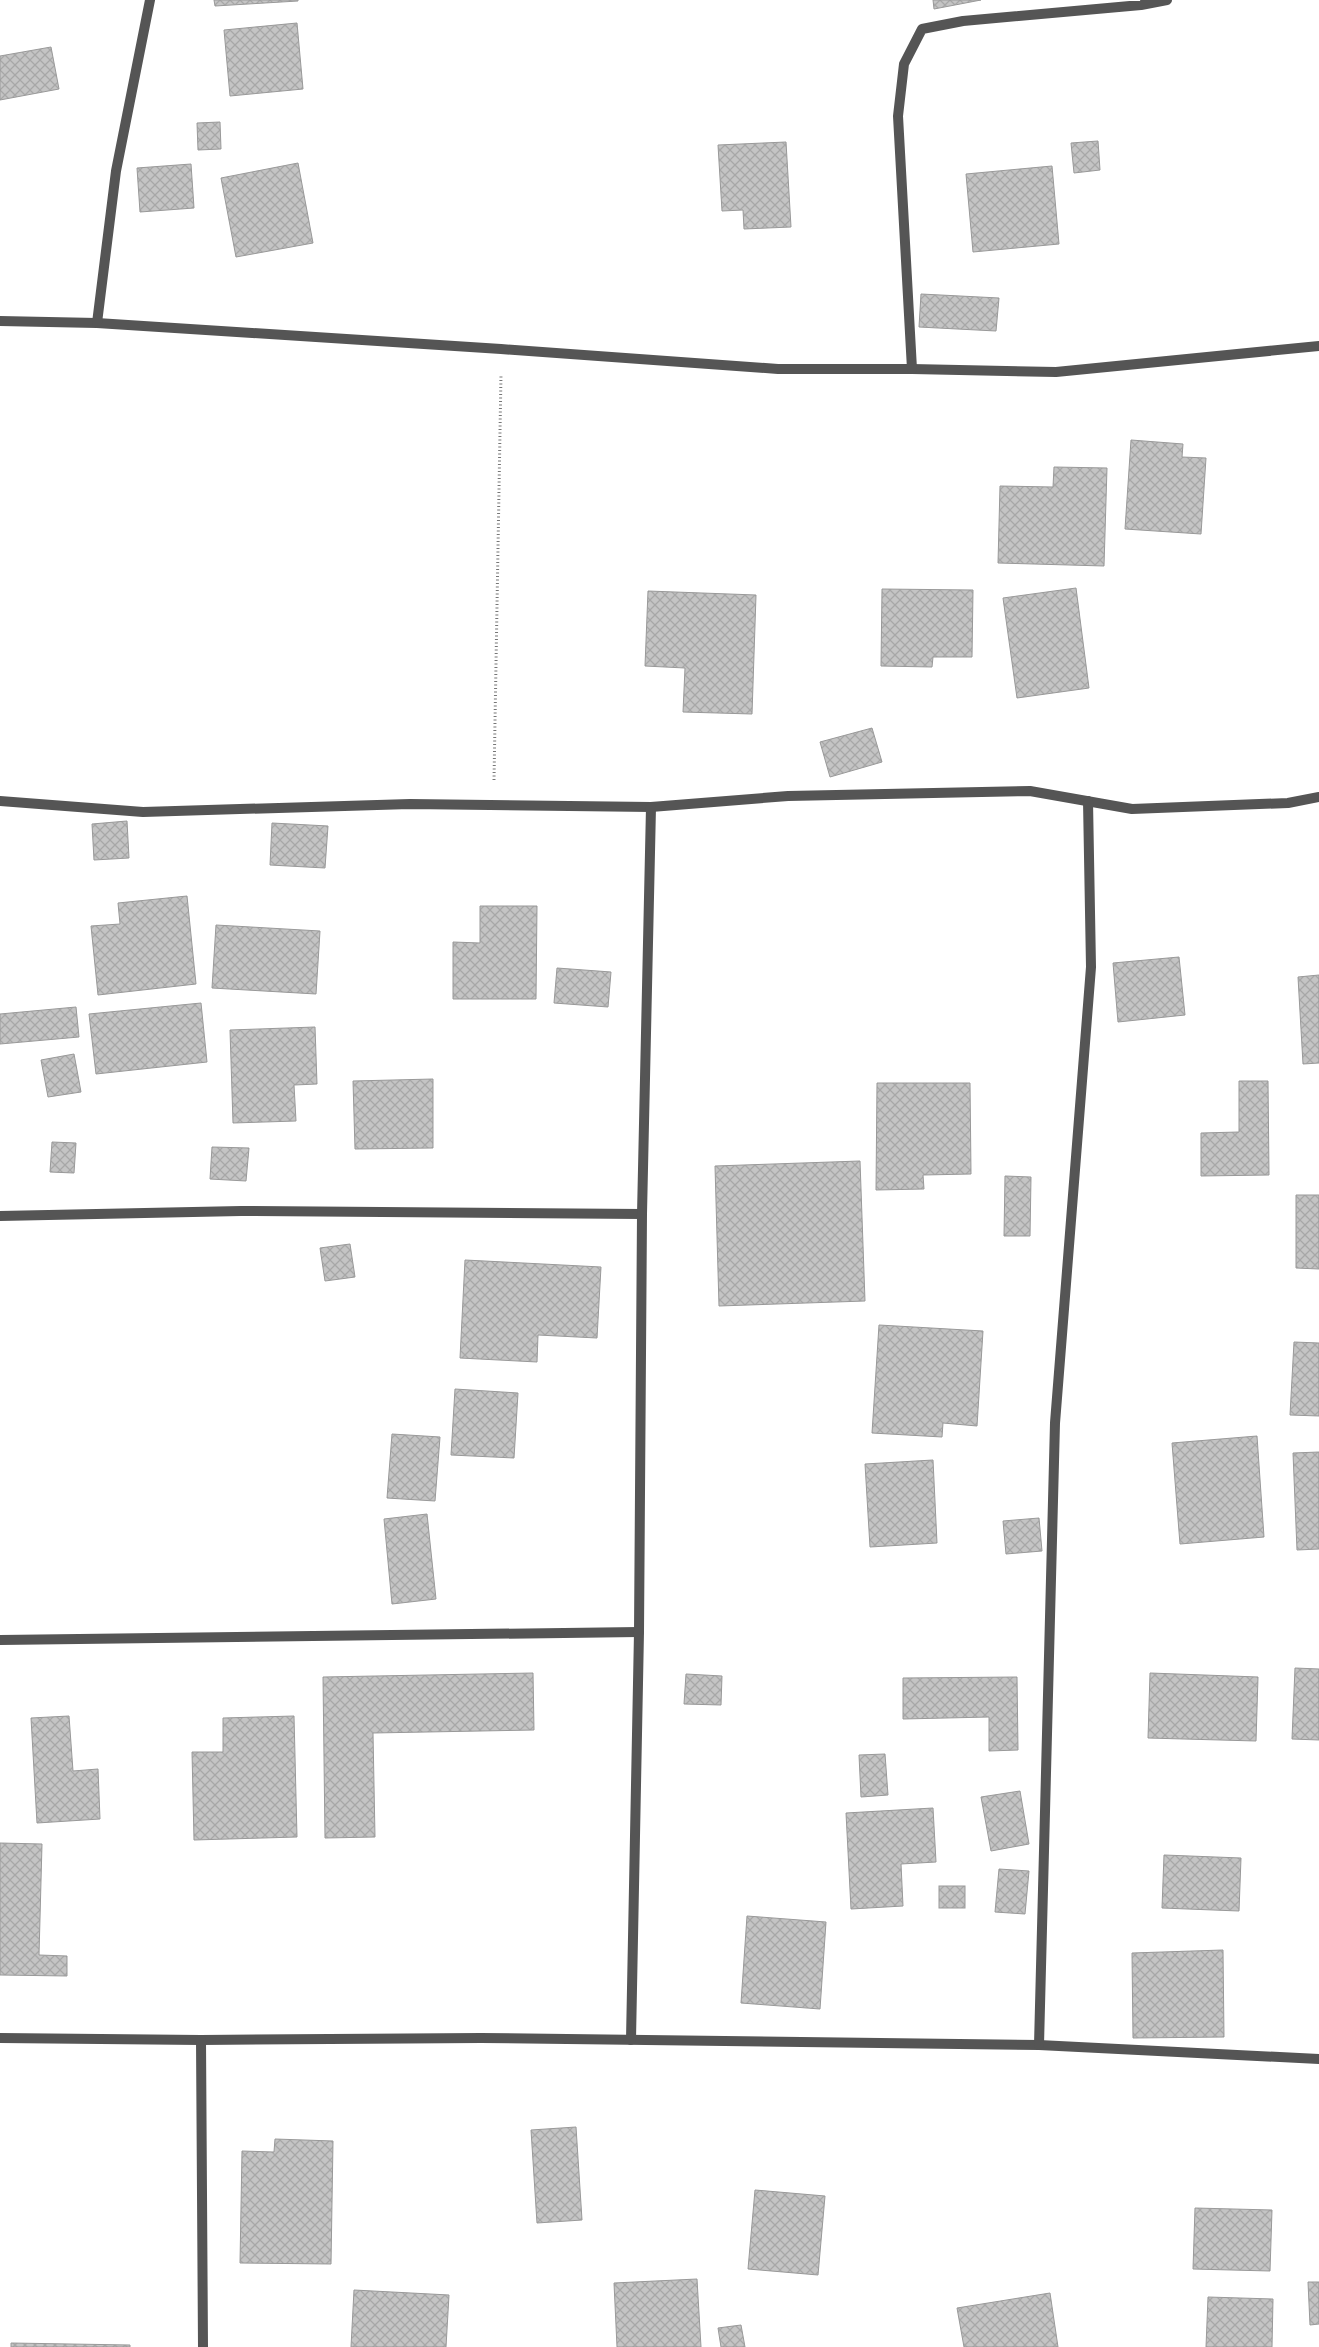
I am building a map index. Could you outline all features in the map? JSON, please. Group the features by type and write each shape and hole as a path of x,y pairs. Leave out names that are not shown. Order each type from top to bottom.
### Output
{"street":[{"path":"97,323 116,171 150,0"},
{"path":"912,369 898,116 904,64 922,29 963,21 1141,5 1167,0"},
{"path":"0,321 97,323 778,369 1056,372 1319,346"},
{"path":"0,802 143,812 410,804 651,807 788,796 1030,791 1132,809 1288,803 1319,797"},
{"path":"1039,2046 1055,1423 1090,967 1088,801"},
{"path":"631,2040 639,1632 642,1214 651,807"},
{"path":"0,1216 241,1211 642,1214"},
{"path":"0,1640 639,1632"},
{"path":"0,2038 201,2040 481,2038 1039,2046 1319,2058"},
{"path":"201,2040 203,2347"}],"path":[{"path":"493,806 501,349"}],"building":[{"path":"214,0 298,0 298,1 215,6"},
{"path":"933,0 981,0 934,9"},
{"path":"297,23 303,89 230,96 224,30"},
{"path":"51,47 59,89 0,100 0,56"},
{"path":"220,122 221,149 198,150 197,123"},
{"path":"1098,141 1100,170 1074,173 1071,143"},
{"path":"786,142 791,227 744,229 743,210 722,211 718,145"},
{"path":"298,163 313,243 236,257 221,178"},
{"path":"191,164 194,208 140,212 137,168"},
{"path":"1052,166 1059,244 973,252 966,174"},
{"path":"921,294 999,298 996,331 919,327"},
{"path":"1131,440 1183,444 1182,457 1206,458 1201,534 1125,529"},
{"path":"1054,467 1107,468 1104,566 998,563 1000,486 1053,487"},
{"path":"1076,588 1089,688 1017,698 1003,598"},
{"path":"882,589 973,590 972,657 933,657 932,667 881,666"},
{"path":"648,591 756,595 752,714 683,712 685,668 645,666"},
{"path":"872,728 882,762 830,777 820,742"},
{"path":"127,821 129,858 94,860 92,824"},
{"path":"272,823 328,826 325,868 270,865"},
{"path":"187,896 196,984 98,995 91,926 120,924 118,903"},
{"path":"480,906 537,906 536,999 453,999 453,942 480,943"},
{"path":"216,925 320,931 316,994 212,988"},
{"path":"1179,957 1185,1015 1118,1022 1113,963"},
{"path":"557,968 611,972 608,1007 554,1003"},
{"path":"1319,975 1319,1063 1303,1064 1298,977"},
{"path":"201,1003 207,1062 96,1074 89,1014"},
{"path":"76,1007 79,1037 0,1044 0,1014"},
{"path":"315,1027 317,1084 294,1085 296,1121 233,1123 230,1030"},
{"path":"74,1054 81,1092 48,1097 41,1060"},
{"path":"433,1079 433,1148 355,1149 353,1081"},
{"path":"1239,1081 1268,1081 1269,1175 1201,1176 1201,1133 1239,1132"},
{"path":"877,1083 970,1083 971,1174 923,1175 924,1189 876,1190"},
{"path":"52,1142 76,1143 74,1173 50,1172"},
{"path":"212,1147 249,1148 246,1181 210,1179"},
{"path":"860,1161 865,1301 719,1306 715,1166"},
{"path":"1005,1176 1031,1177 1030,1236 1004,1236"},
{"path":"1296,1195 1319,1195 1319,1269 1296,1268"},
{"path":"350,1244 355,1277 325,1281 320,1248"},
{"path":"465,1260 601,1267 597,1338 538,1335 537,1362 460,1358"},
{"path":"879,1325 983,1331 977,1426 943,1423 942,1437 872,1433"},
{"path":"1294,1342 1319,1343 1319,1416 1290,1415"},
{"path":"455,1389 518,1393 514,1458 451,1455"},
{"path":"392,1434 440,1437 435,1501 387,1498"},
{"path":"1257,1436 1264,1537 1180,1544 1172,1443"},
{"path":"1319,1452 1319,1549 1297,1550 1293,1453"},
{"path":"933,1460 937,1543 870,1547 865,1464"},
{"path":"427,1514 436,1599 392,1604 384,1519"},
{"path":"1039,1518 1042,1551 1006,1554 1003,1521"},
{"path":"1295,1668 1319,1669 1319,1740 1292,1739"},
{"path":"533,1673 534,1730 373,1733 375,1837 325,1838 323,1677"},
{"path":"1150,1673 1258,1677 1256,1741 1148,1738"},
{"path":"686,1674 722,1676 721,1705 684,1704"},
{"path":"1017,1677 1018,1750 989,1751 989,1717 903,1719 903,1678"},
{"path":"69,1716 73,1771 98,1769 100,1819 37,1823 31,1718"},
{"path":"294,1716 297,1837 194,1840 192,1752 223,1752 223,1718"},
{"path":"885,1754 888,1795 861,1797 859,1755"},
{"path":"1020,1791 1029,1844 991,1851 981,1797"},
{"path":"933,1808 936,1862 901,1864 903,1906 851,1909 846,1813"},
{"path":"0,1843 42,1844 39,1955 67,1956 67,1976 0,1975"},
{"path":"1164,1855 1241,1858 1239,1911 1162,1908"},
{"path":"999,1869 1029,1871 1025,1914 995,1912"},
{"path":"939,1886 965,1886 965,1908 939,1908"},
{"path":"747,1916 826,1922 820,2009 741,2003"},
{"path":"1223,1950 1224,2037 1133,2038 1132,1953"},
{"path":"576,2127 582,2220 537,2223 531,2130"},
{"path":"275,2139 333,2141 331,2264 240,2263 242,2151 274,2152"},
{"path":"755,2190 825,2196 818,2275 748,2269"},
{"path":"1195,2208 1272,2210 1270,2271 1193,2269"},
{"path":"697,2279 701,2347 617,2347 614,2283"},
{"path":"1308,2282 1319,2282 1319,2324 1310,2325"},
{"path":"354,2290 449,2295 446,2347 351,2347"},
{"path":"1050,2293 1058,2347 964,2347 957,2308"},
{"path":"1208,2297 1273,2299 1272,2347 1206,2347"},
{"path":"741,2325 745,2347 721,2347 718,2328"},
{"path":"11,2343 130,2345 130,2347 11,2347"}]}
